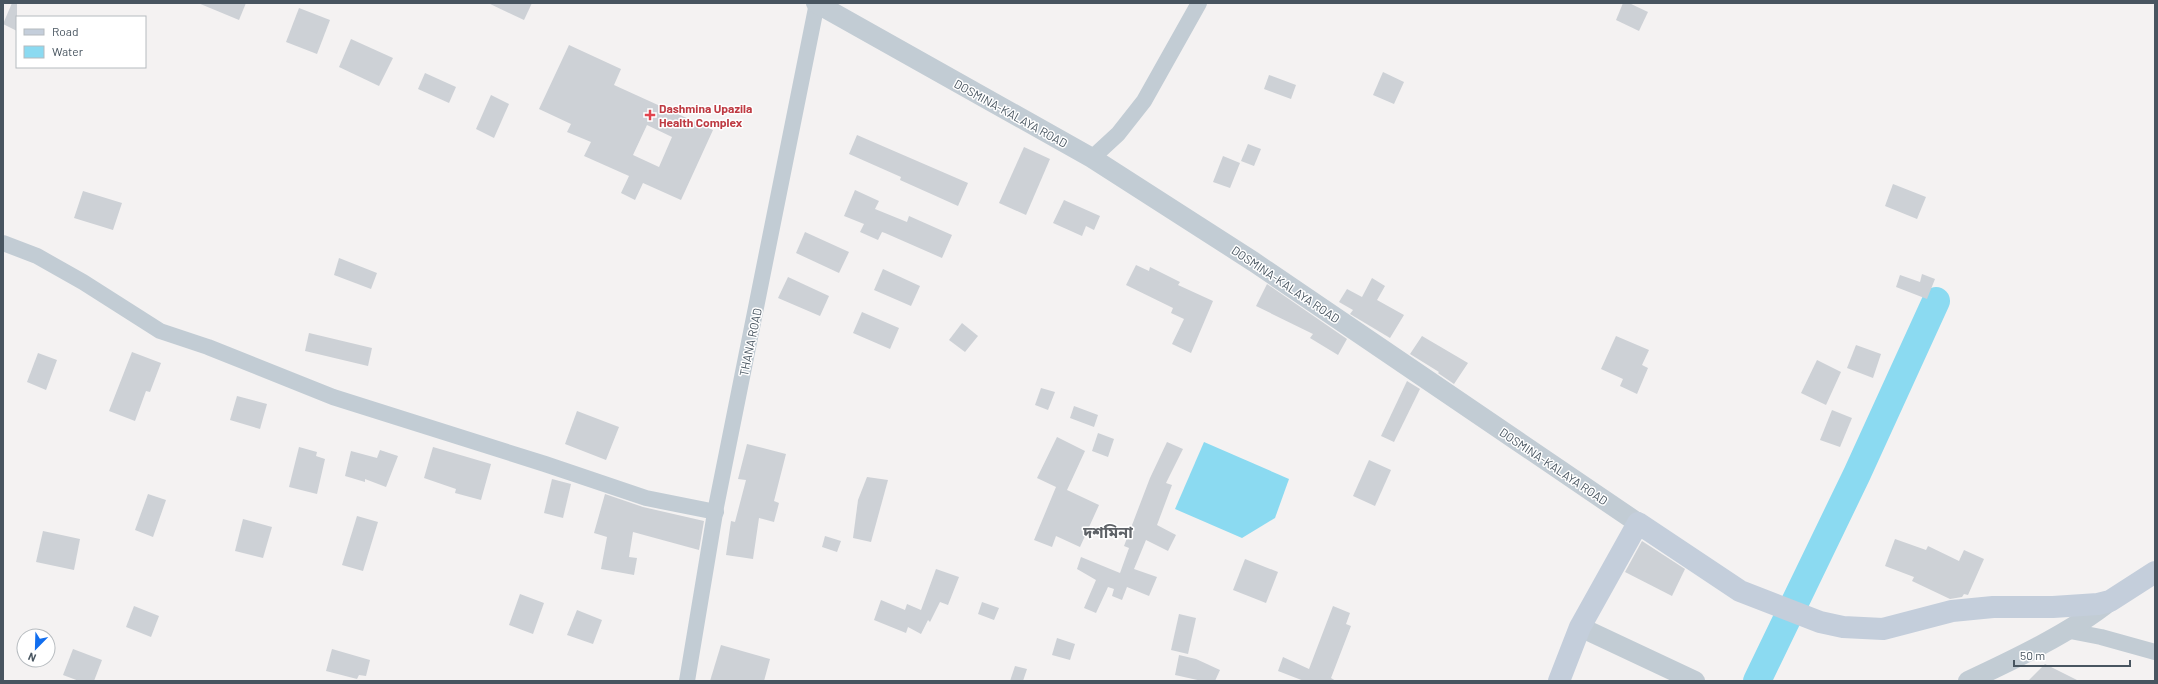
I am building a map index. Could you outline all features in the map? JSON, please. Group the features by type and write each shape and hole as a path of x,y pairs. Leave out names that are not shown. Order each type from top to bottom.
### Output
{"main road":[{"name":"DOSMINA-KALAYA ROAD","path":"1638,523 1740,591 1820,622 1843,627 1883,629 1952,611 1993,606 2053,607 2098,604 2110,601"},
{"path":"1559,681 1580,627 1638,523"},
{"path":"2110,601 2155,572"}],"street":[{"name":"DOSMINA-KALAYA ROAD","path":"816,3 1092,158 1254,262 1638,523"},
{"name":"THANA ROAD","path":"687,681 716,512 816,3"},
{"path":"1092,158 1118,134 1144,101 1198,3"},
{"path":"3,243 37,256 83,282 160,331 208,347 326,395 646,498 716,512"},
{"path":"1968,681 2005,664 2094,614 2110,601"},
{"path":"1580,627 1694,681"},
{"path":"2065,630 2101,637 2155,652"}],"water":[{"path":"1204,442 1289,479 1275,518 1242,538 1175,509"}],"building":[{"path":"12,3 17,3 16,30 3,24"},
{"path":"198,3 246,3 239,20"},
{"path":"488,3 532,3 524,20"},
{"path":"1623,3 1629,3 1648,12 1639,31 1616,20"},
{"path":"299,8 330,20 317,54 286,42"},
{"path":"351,39 393,58 379,86 339,67"},
{"path":"569,45 621,69 614,85 713,130 681,200 643,183 635,200 621,193 629,176 584,156 591,142 567,132 571,124 539,109","holes":["647,125 672,137 659,167 633,155"]},
{"path":"1383,72 1404,82 1394,104 1373,95"},
{"path":"425,73 456,87 449,103 418,89"},
{"path":"1269,75 1296,85 1291,99 1264,89"},
{"path":"491,95 509,104 494,138 476,129"},
{"path":"857,135 968,183 958,206 900,180 901,177 849,154"},
{"path":"1248,144 1261,149 1254,166 1241,161"},
{"path":"1024,147 1050,159 1026,215 999,203"},
{"path":"1223,156 1240,163 1230,188 1213,182"},
{"path":"1893,184 1926,197 1917,219 1885,206"},
{"path":"855,190 879,201 875,209 907,222 909,216 952,235 942,258 882,232 878,240 860,232 864,224 844,216"},
{"path":"83,191 122,203 113,230 74,218"},
{"path":"1064,200 1100,216 1094,230 1086,226 1082,236 1053,223"},
{"path":"805,232 849,252 839,273 796,253"},
{"path":"339,258 377,273 371,289 334,275"},
{"path":"1136,265 1149,271 1150,267 1180,282 1178,285 1213,301 1191,353 1172,344 1184,319 1171,313 1173,308 1126,285"},
{"path":"883,269 920,286 911,306 874,290"},
{"path":"1922,274 1935,279 1927,299 1896,287 1900,275 1920,282"},
{"path":"788,277 829,296 820,316 778,298"},
{"path":"1372,278 1385,286 1377,300 1404,315 1390,338 1350,314 1353,310 1339,302 1347,289 1362,297"},
{"path":"1267,284 1347,339 1338,355 1310,338 1313,334 1256,306"},
{"path":"862,312 899,328 890,349 853,333"},
{"path":"962,323 978,336 965,352 949,340"},
{"path":"309,333 372,348 368,366 305,351"},
{"path":"1422,336 1468,363 1454,384 1438,373 1439,372 1410,354"},
{"path":"1616,336 1649,350 1642,365 1648,368 1637,394 1620,386 1623,379 1601,369"},
{"path":"1856,345 1881,354 1873,378 1847,368"},
{"path":"132,352 161,363 150,392 146,391 135,421 109,411"},
{"path":"38,353 57,360 46,390 27,382"},
{"path":"1817,360 1841,372 1826,405 1801,393"},
{"path":"1407,381 1420,389 1394,442 1381,436"},
{"path":"1041,388 1055,392 1048,410 1035,405"},
{"path":"237,396 267,404 260,429 230,420"},
{"path":"1074,406 1098,415 1094,427 1070,418"},
{"path":"1832,410 1852,418 1840,447 1820,440"},
{"path":"577,411 619,427 606,460 565,444"},
{"path":"1098,433 1114,439 1108,457 1092,451"},
{"path":"1057,437 1085,451 1067,490 1099,505 1080,547 1056,536 1052,547 1034,540 1056,487 1037,478"},
{"path":"1167,442 1183,449 1166,483 1172,485 1157,525 1176,535 1168,551 1146,540 1134,569 1157,577 1149,596 1127,587 1122,600 1112,596 1114,589 1108,587 1096,613 1084,608 1096,580 1077,569 1081,557 1120,573 1129,548 1124,546 1150,478"},
{"path":"747,444 786,454 774,501 779,503 774,522 759,518 753,559 726,555 731,521 735,522 746,480 738,479"},
{"path":"299,447 317,452 316,456 325,459 317,494 289,487"},
{"path":"433,447 491,464 481,500 455,493 456,489 424,478"},
{"path":"380,450 398,456 386,487 365,479 365,482 345,476 351,451 377,458"},
{"path":"1369,460 1391,470 1375,506 1353,496"},
{"path":"867,477 888,480 871,542 853,538 858,500"},
{"path":"552,479 571,484 563,518 544,513"},
{"path":"148,494 166,500 153,537 135,530"},
{"path":"605,494 643,507 704,521 699,550 633,532 629,557 637,558 634,575 601,569 607,537 594,533"},
{"path":"357,516 378,522 363,571 342,565"},
{"path":"243,519 272,527 263,558 235,551"},
{"path":"43,531 80,539 74,570 36,562"},
{"path":"825,536 841,541 837,552 822,547"},
{"path":"1895,539 1926,550 1928,546 1959,561 1964,550 1984,559 1968,595 1964,594 1962,597 1950,599 1912,581 1914,577 1885,566"},
{"path":"1642,541 1685,569 1672,596 1625,572"},
{"path":"1245,559 1278,572 1266,603 1233,590"},
{"path":"936,569 959,577 948,605 940,602 930,622 928,620 921,634 908,627 906,633 874,620 881,600 905,610 907,604 921,610"},
{"path":"520,594 544,603 533,634 509,625"},
{"path":"982,602 999,608 994,620 978,614"},
{"path":"134,606 159,616 151,637 126,627"},
{"path":"1333,606 1350,613 1346,624 1351,626 1331,678 1336,681 1304,681 1278,671 1283,657 1309,669"},
{"path":"577,610 602,620 593,644 567,635"},
{"path":"1179,614 1196,618 1188,654 1171,650"},
{"path":"1057,638 1075,644 1070,660 1052,655"},
{"path":"721,645 770,659 764,681 710,681"},
{"path":"73,649 102,660 94,681 79,681 63,675"},
{"path":"332,649 370,660 366,676 359,675 357,679 326,671"},
{"path":"1179,655 1196,659 1220,670 1215,681 1202,681 1175,675"},
{"path":"2045,664 2079,681 2028,681"},
{"path":"1015,666 1027,669 1023,681 1010,681"}],"waterway":[{"path":"1757,681 1857,474 1936,301"}],"place":[{"name":"Dashmina Upazila Health Complex","path":"650,115"}],"district":[{"name":"দশমিনা","path":"1108,531"}]}
